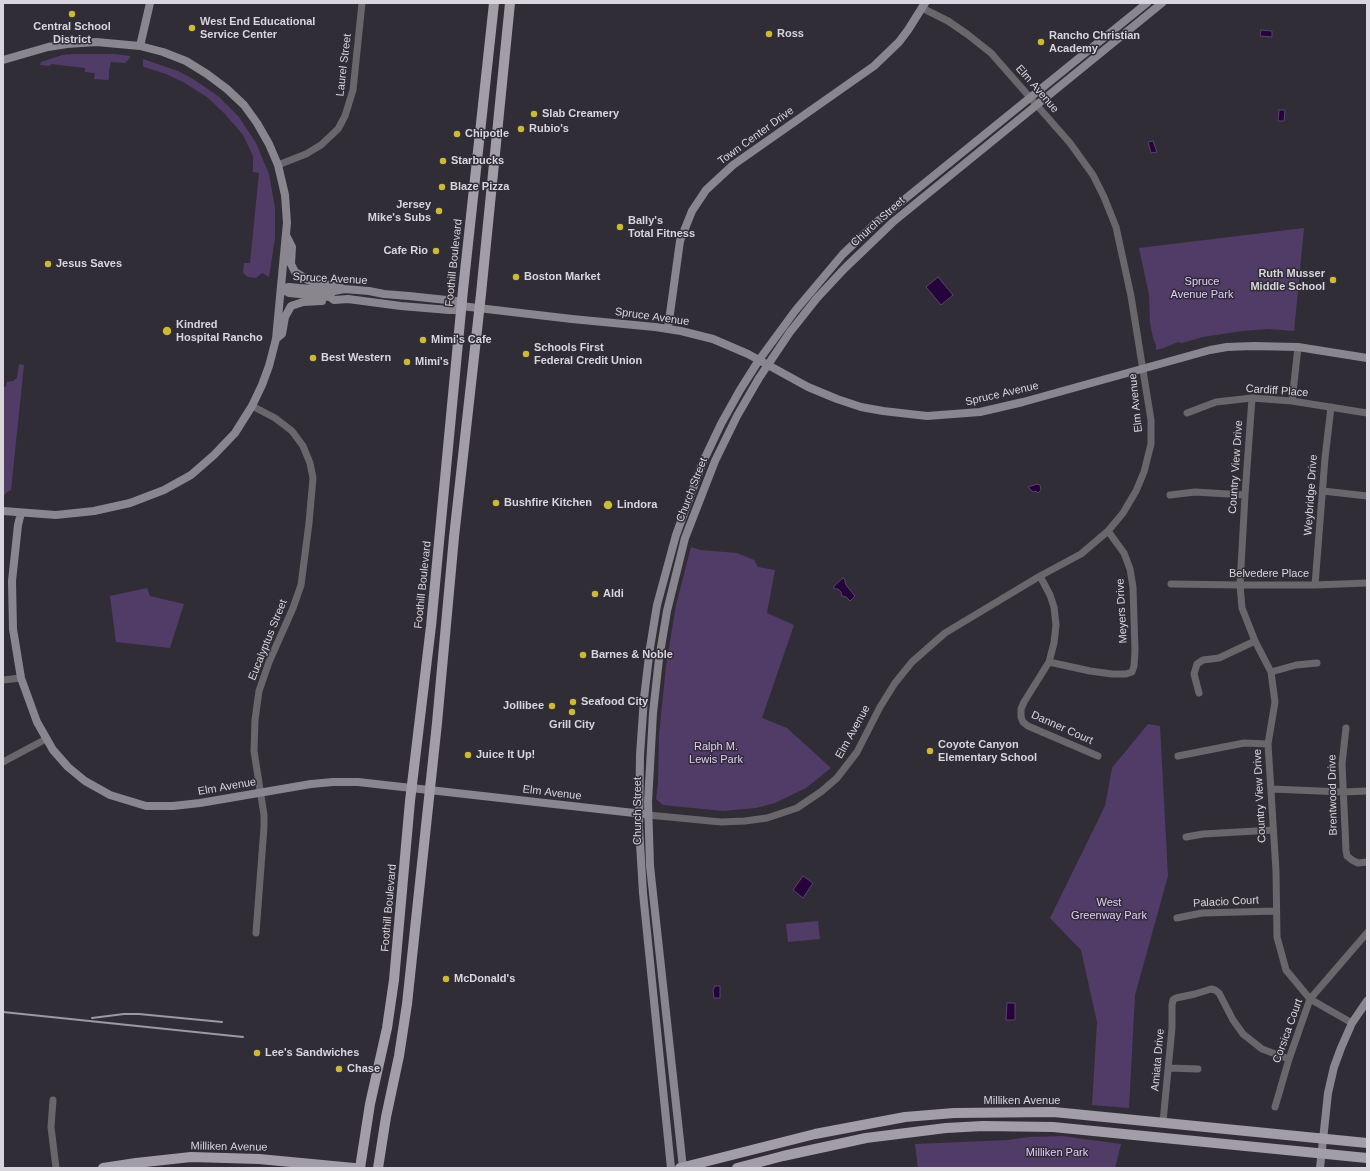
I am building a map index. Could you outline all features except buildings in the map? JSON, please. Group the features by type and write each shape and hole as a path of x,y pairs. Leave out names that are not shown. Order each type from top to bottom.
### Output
{"main road":[{"name":"Foothill Boulevard","path":"360,1168 370,1104 391,1008 398,952 412,788 431,626 461,306 494,3"},
{"path":"378,1168 386,1117 405,1019 430,790 453,545 510,3"},
{"name":"Milliken Avenue","path":"682,1168 815,1134 905,1118 954,1113 1039,1111 1367,1143"},
{"path":"737,1168 790,1154 866,1138 946,1128 983,1126 1053,1127 1367,1158"},
{"name":"Milliken Avenue","path":"103,1168 191,1157 259,1159 354,1168"}],"street":[{"path":"140,46 150,3"},
{"name":"Laurel Street","path":"278,165 306,154 321,145 338,129 345,116 353,90 362,3"},
{"name":"Church Street","path":"671,1168 643,893 639,814 640,755 644,698 650,648 658,605 676,535 702,464 721,424 759,360 795,311 843,254 879,220 1147,3"},
{"name":"Church Street","path":"682,1168 650,866 648,815 650,750 659,659 667,611 686,538 715,461 737,416 767,365 790,332 817,298 853,260 893,222 1162,3"},
{"name":"Elm Avenue","path":"21,513 18,525 12,581 13,629 21,678 32,709 46,739 53,750 68,767 85,781 110,795 146,806 173,806 200,803 311,784 364,782 721,822 767,818 797,808 822,792 847,766 857,752 880,707 895,683 912,662 945,633 1040,576 1082,554 1108,531 1123,514 1136,491 1144,472 1151,444 1151,420 1131,296 1116,227 1093,175 1074,149 1023,88 985,48 967,34 923,6"},
{"name":"Town Center Drive","path":"668,328 680,241 686,222 706,190 733,165 874,66 899,42 923,6"},
{"path":"3,60 48,47 96,42 140,46 163,52 186,61 227,89 244,106 257,123 269,144 278,165 285,195 287,217 287,237 276,339 269,366 252,406 235,433 214,455 191,474 164,490 130,503 56,515 3,511"},
{"path":"287,237 292,247 291,264 295,272 308,280 344,289"},
{"name":"Spruce Avenue","path":"282,289 289,287 334,291 344,289 369,291 384,294 456,300 461,306 668,328 713,339 759,360 808,388 836,399 861,407 928,416 980,412 1022,402 1143,367 1227,347 1254,346 1298,348 1367,358"},
{"name":"Spruce Avenue","path":"282,289 289,293 330,297 334,300 351,299 395,306 456,310 461,306"},
{"path":"276,339 282,334 285,317 292,306 313,300 329,302 334,300"},
{"path":"1292,401 1298,348"},
{"name":"Cardiff Place","path":"1187,413 1216,402 1252,398 1292,401 1367,413"},
{"name":"Country View Drive","path":"1252,398 1240,585 1242,608 1255,641 1271,672 1275,702 1268,744 1276,871 1277,937 1286,970 1310,999 1352,1023"},
{"name":"Eucalyptus Street","path":"252,406 275,418 292,431 302,446 310,463 313,478 301,585 293,608 269,662 260,691 255,720 254,751 264,815 256,932"},
{"name":"Weybridge Drive","path":"1315,585 1325,458 1331,407"},
{"path":"1323,491 1367,496"},
{"path":"1170,496 1195,492 1245,495"},
{"name":"Meyers Drive","path":"1049,662 1112,674 1126,674 1132,672 1135,651 1134,587 1130,569 1124,553 1108,531"},
{"path":"676,535 686,538"},
{"path":"1040,576 1050,595 1054,607 1056,624 1054,643 1049,662"},
{"name":"Belvedere Place","path":"1171,584 1315,585 1367,583"},
{"path":"1199,693 1194,674 1197,664 1203,660 1219,658 1255,641"},
{"name":"Danner Court","path":"1049,662 1024,702 1021,709 1021,717 1023,722 1028,726 1098,756"},
{"path":"1271,672 1296,665 1317,663"},
{"path":"3,680 21,678"},
{"name":"Brentwood Drive","path":"1346,728 1342,764 1346,850 1347,856 1352,860 1358,863 1367,862"},
{"path":"3,762 46,739"},
{"path":"1178,756 1244,743 1268,744"},
{"path":"1271,789 1343,792 1367,791"},
{"path":"1186,837 1203,834 1273,830"},
{"name":"Palacio Court","path":"1177,918 1202,913 1276,911"},
{"name":"Corsica Court","path":"1275,1107 1289,1059 1310,999 1367,932"},
{"name":"Amiata Drive","path":"1163,1122 1169,1068 1172,1005 1173,1000 1176,998 1211,989 1215,990 1219,993 1233,1020 1243,1034 1262,1049 1289,1059"},
{"path":"1320,1168 1328,1093 1334,1067 1352,1023 1367,1001"},
{"path":"1169,1068 1198,1069"},
{"path":"53,1100 50,1127 56,1168"}],"green space":[{"path":"114,54 130,56 130,58 125,63 111,62 108,80 94,79 95,73 85,72 85,68 51,64 50,66 40,65 41,62 62,55"},
{"path":"143,59 178,71 218,96 239,117 256,143 269,174 275,208 275,238 269,277 262,273 256,278 248,277 243,272 244,263 250,263 259,173 253,172 253,156 243,135 225,114 207,97 183,82 166,74 144,67"},
{"name":"Spruce Avenue Park","path":"1304,228 1294,331 1269,329 1242,331 1203,337 1182,343 1178,342 1156,350 1150,323 1149,295 1139,248"},
{"path":"19,364 24,365 11,490 3,497 3,387 6,387 7,382 13,381 17,378"},
{"name":"Ralph M. Lewis Park","path":"691,547 700,550 737,553 754,560 758,567 775,570 767,613 794,625 762,718 787,728 831,768 806,788 775,803 756,808 723,811 663,805 656,799 658,784 659,735 666,666 676,605"},
{"path":"147,588 150,596 184,604 170,648 116,642 110,596"},
{"name":"West Greenway Park","path":"1148,724 1160,726 1168,876 1135,995 1129,1108 1092,1105 1097,1022 1081,950 1050,918 1105,806 1112,768"},
{"path":"818,921 820,939 788,942 786,924"},
{"name":"Milliken Park","path":"1062,1136 1121,1144 1115,1168 918,1168 915,1144"}],"shaded area":[{"path":"1261,30 1272,31 1272,37 1260,36"},
{"path":"1279,110 1285,110 1284,121 1278,121"},
{"path":"1153,141 1157,152 1151,153 1148,142"},
{"path":"938,277 953,295 941,305 926,287"},
{"path":"1037,484 1040,485 1041,490 1038,493 1036,491 1033,492 1028,487"},
{"path":"843,578 846,585 855,596 850,601 846,597 842,596 838,589 834,589 834,586"},
{"path":"803,876 813,883 803,898 793,890"},
{"path":"715,986 720,986 720,998 714,998 713,990"},
{"path":"1007,1003 1015,1003 1015,1020 1006,1020"}],"railway":[{"path":"3,1012 243,1037"},
{"path":"92,1018 124,1014 139,1014 222,1022"}],"place":[{"name":"Central School District","path":"72,14"},
{"name":"West End Educational Service Center","path":"192,28"},
{"name":"Ross","path":"769,34"},
{"name":"Rancho Christian Academy","path":"1041,42"},
{"name":"Slab Creamery","path":"534,114"},
{"name":"Rubio's","path":"521,129"},
{"name":"Chipotle","path":"457,134"},
{"name":"Starbucks","path":"443,161"},
{"name":"Blaze Pizza","path":"442,187"},
{"name":"Jersey Mike's Subs","path":"439,211"},
{"name":"Bally's Total Fitness","path":"620,227"},
{"name":"Cafe Rio","path":"436,251"},
{"name":"Jesus Saves","path":"48,264"},
{"name":"Boston Market","path":"516,277"},
{"name":"Ruth Musser Middle School","path":"1333,280"},
{"name":"Kindred Hospital Rancho","path":"167,331"},
{"name":"Mimi's Cafe","path":"423,340"},
{"name":"Schools First Federal Credit Union","path":"526,354"},
{"name":"Best Western","path":"313,358"},
{"name":"Mimi's","path":"407,362"},
{"name":"Bushfire Kitchen","path":"496,503"},
{"name":"Lindora","path":"608,505"},
{"name":"Aldi","path":"595,594"},
{"name":"Barnes & Noble","path":"583,655"},
{"name":"Seafood City","path":"573,702"},
{"name":"Jollibee","path":"552,706"},
{"name":"Grill City","path":"572,712"},
{"name":"Coyote Canyon Elementary School","path":"930,751"},
{"name":"Juice It Up!","path":"468,755"},
{"name":"McDonald's","path":"446,979"},
{"name":"Lee's Sandwiches","path":"257,1053"},
{"name":"Chase","path":"339,1069"}]}
